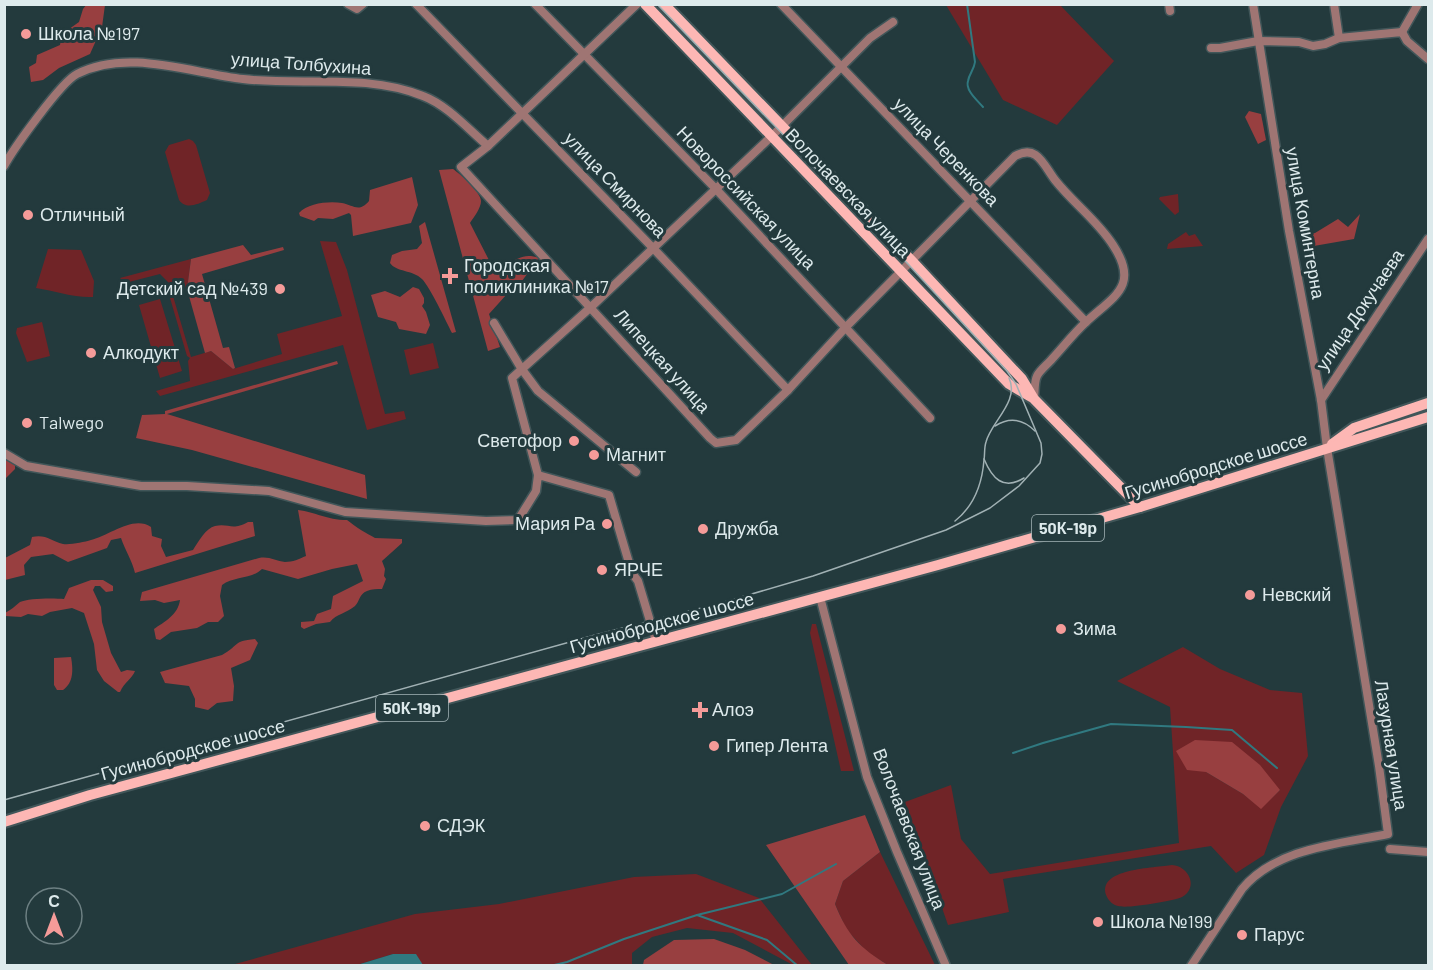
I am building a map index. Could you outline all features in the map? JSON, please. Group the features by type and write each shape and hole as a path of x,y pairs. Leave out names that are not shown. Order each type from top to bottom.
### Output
{"main road":[{"name":"Волочаевская улица","path":"645,4 1009,384 1034,399"},
{"name":"Волочаевская улица","path":"664,4 912,261 1022,379 1034,399 1140,507"},
{"name":"Гусинобродское шоссе","path":"1327,448 1354,428 1428,404"},
{"name":"Гусинобродское шоссе","path":"4,822 90,795 820,597 1140,507 1428,417"}],"street":[{"name":"улица Смирнова","path":"416,4 788,390"},
{"name":"Новороссийская улица","path":"535,4 715,188 930,418"},
{"path":"488,146 521,112 637,4"},
{"name":"улица Черенкова","path":"782,4 1086,322"},
{"name":"улица Коминтерна","path":"1253,4 1288,227 1321,400 1327,448"},
{"path":"1334,4 1339,38"},
{"path":"1402,32 1411,9 1418,4"},
{"path":"4,453 26,466 141,486 269,491 345,512 486,521 518,520 536,491 538,475 512,378 591,307 771,137 870,38 893,22"},
{"path":"1211,48 1258,41 1299,42 1313,46 1339,38 1402,32"},
{"path":"1402,32 1407,41 1428,59"},
{"name":"улица Толбухина","path":"4,166 61,87 76,74 118,62 186,68 243,79 342,82 406,90 426,97 488,146"},
{"name":"Липецкая улица","path":"488,146 462,167 716,443 736,440 788,390"},
{"path":"788,390 846,327 970,201 1015,156 1024,151 1032,152 1037,156 1062,188 1096,223 1114,245 1125,274 1124,285 1119,293 1086,322 1037,375 1034,399"},
{"name":"улица Докучаева","path":"1321,400 1428,239"},
{"path":"494,322 521,368 538,391 636,472"},
{"name":"Лазурная улица","path":"1191,966 1250,879 1271,864 1308,850 1388,834 1327,448"},
{"path":"538,475 609,495 632,573 638,581 656,641"},
{"name":"Волочаевская улица","path":"820,597 867,777 946,966"},
{"path":"1390,849 1428,852"}],"shaded area":[{"path":"87,4 105,5 102,27 90,54 59,68 43,80 31,82 29,67 36,63 37,55 60,45 62,34 79,22"},
{"path":"946,5 1060,5 1114,61 1057,125 1003,100"},
{"path":"1249,111 1261,114 1266,140 1258,144 1245,117"},
{"path":"189,139 196,145 210,193 207,200 185,205 179,200 165,152 169,145"},
{"path":"453,169 470,184 480,197 480,207 470,223 492,266 501,267 528,256 539,258 519,285 507,294 489,314 500,347 488,351 439,170"},
{"path":"412,177 418,205 411,223 353,236 349,213 333,219 318,218 314,221 300,216 299,213 308,207 325,203 337,202 362,207 369,201 370,190"},
{"path":"1178,194 1179,212 1175,215 1159,199"},
{"path":"1360,214 1354,239 1308,247 1301,241 1306,235 1315,233 1338,219 1348,227"},
{"path":"425,222 456,332 452,333 422,279 390,263 392,255 417,249 422,243 419,226"},
{"path":"1186,232 1189,236 1195,234 1203,246 1167,249 1168,244"},
{"path":"320,241 336,242 347,270 385,414 404,411 406,419 367,430 343,345 160,396 156,391 190,381 188,361 190,358 187,356 170,298 173,296 191,357 211,351 233,369 282,354 277,334 342,316"},
{"path":"243,245 251,255 283,247 284,250 202,274 223,348 229,347 235,368 233,369 211,351 205,353 187,289 191,259"},
{"path":"48,249 81,250 94,281 93,297 36,288"},
{"path":"191,259 187,289 172,292 169,283 160,274 125,283 120,278"},
{"path":"413,287 419,289 424,298 422,306 430,325 426,334 399,329 396,322 378,317 371,295 385,291 400,297"},
{"path":"160,299 182,371 160,378 139,305"},
{"path":"42,322 50,356 27,362 16,333 17,328"},
{"path":"433,343 439,368 410,375 404,350"},
{"path":"337,361 338,364 167,414 365,475 367,499 192,450 136,438 142,415 165,414 165,411"},
{"path":"5,456 15,464 15,469 5,479"},
{"path":"298,510 333,519 347,520 375,538 402,539 402,543 382,561 386,579 382,589 364,592 355,606 330,622 304,629 301,627 301,622 314,621 317,614 331,609 333,596 363,581 357,564 298,579 262,569 222,585 220,596 224,616 218,622 208,622 197,628 171,632 160,640 156,639 154,629 174,614 180,600 164,603 155,600 140,601 142,592 259,558 285,562 306,556"},
{"path":"253,522 255,536 135,573 121,538 111,540 107,548 68,562 53,554 31,557 24,565 25,575 5,580 5,558 30,545 32,537 41,536 63,544 74,544 98,538 129,525 144,524 151,527 152,536 162,539 161,546 166,557 193,550 202,536 212,527 238,526"},
{"path":"91,580 103,580 113,586 113,591 106,592 100,586 95,586 93,590 101,607 102,622 111,653 121,672 135,671 120,692 104,681 97,670 94,644 84,613 72,608 50,612 42,616 28,614 21,617 5,616 5,613 20,602 48,598 64,599 69,588"},
{"path":"812,624 816,624 854,771 841,771 810,633"},
{"path":"255,639 258,643 250,660 231,668 234,686 233,701 217,703 208,710 195,707 195,699 189,686 165,683 160,672 222,655 239,643"},
{"path":"1183,647 1220,669 1270,690 1302,693 1308,756 1281,807 1264,855 1236,873 1211,846 1003,879 1009,912 948,925 905,802 951,785 961,839 990,874 1179,843 1170,707 1117,681","holes":["1206,772 1280,790 1261,808 1243,794"]},
{"path":"71,657 71,679 67,687 57,690 54,685 54,658"},
{"path":"1195,740 1232,742 1260,765 1280,790 1261,809 1243,794 1206,772 1187,770 1176,751"},
{"path":"865,815 880,852 843,881 835,904 855,940 888,965 849,965 766,845"},
{"path":"880,852 935,965 888,965 867,952 846,929 835,904 843,881"},
{"path":"1172,865 1183,869 1190,878 1190,888 1182,897 1123,907 1113,904 1107,897 1105,887 1109,880 1118,875 1129,871"},
{"path":"696,874 759,898 812,965 793,965 733,933 687,928 652,937 632,953 632,965 414,965 393,954 357,965 228,966 415,914 499,904 634,877"},
{"path":"714,939 745,950 774,965 643,965 644,960 674,940"}],"water":[{"path":"393,954 416,954 423,965 357,965"}],"waterway":[{"path":"967,4 975,62 968,88 983,107"},
{"path":"1013,753 1111,724 1186,727 1232,730 1277,768"},
{"path":"697,915 782,894 836,864"},
{"path":"550,966 697,915 767,940 798,966"}],"tram line":[{"path":"4,800 813,576 946,530 990,508 1019,486 1040,463 1041,443 1016,384 1007,371 909,265 657,4"},
{"path":"955,521 967,509 976,494 983,469 986,442 1011,395 1009,378"},
{"path":"995,426 1011,420 1026,424 1035,431"},
{"path":"984,459 995,477 1004,483 1017,482 1024,478"}],"place":[{"name":"Школа №197","path":"26,34"},
{"name":"Отличный","path":"28,215"},
{"name":"Городская поликлиника №17","path":"450,276"},
{"name":"Детский сад №439","path":"280,289"},
{"name":"Алкодукт","path":"91,353"},
{"name":"Talwego","path":"27,423"},
{"name":"Светофор","path":"574,441"},
{"name":"Магнит","path":"594,455"},
{"name":"Мария Ра","path":"607,524"},
{"name":"Дружба","path":"703,529"},
{"name":"ЯРЧЕ","path":"602,570"},
{"name":"Невский","path":"1250,595"},
{"name":"Зима","path":"1061,629"},
{"name":"Алоэ","path":"700,710"},
{"name":"Гипер Лента","path":"714,746"},
{"name":"СДЭК","path":"425,826"},
{"name":"Школа №199","path":"1098,922"},
{"name":"Парус","path":"1242,935"}]}
